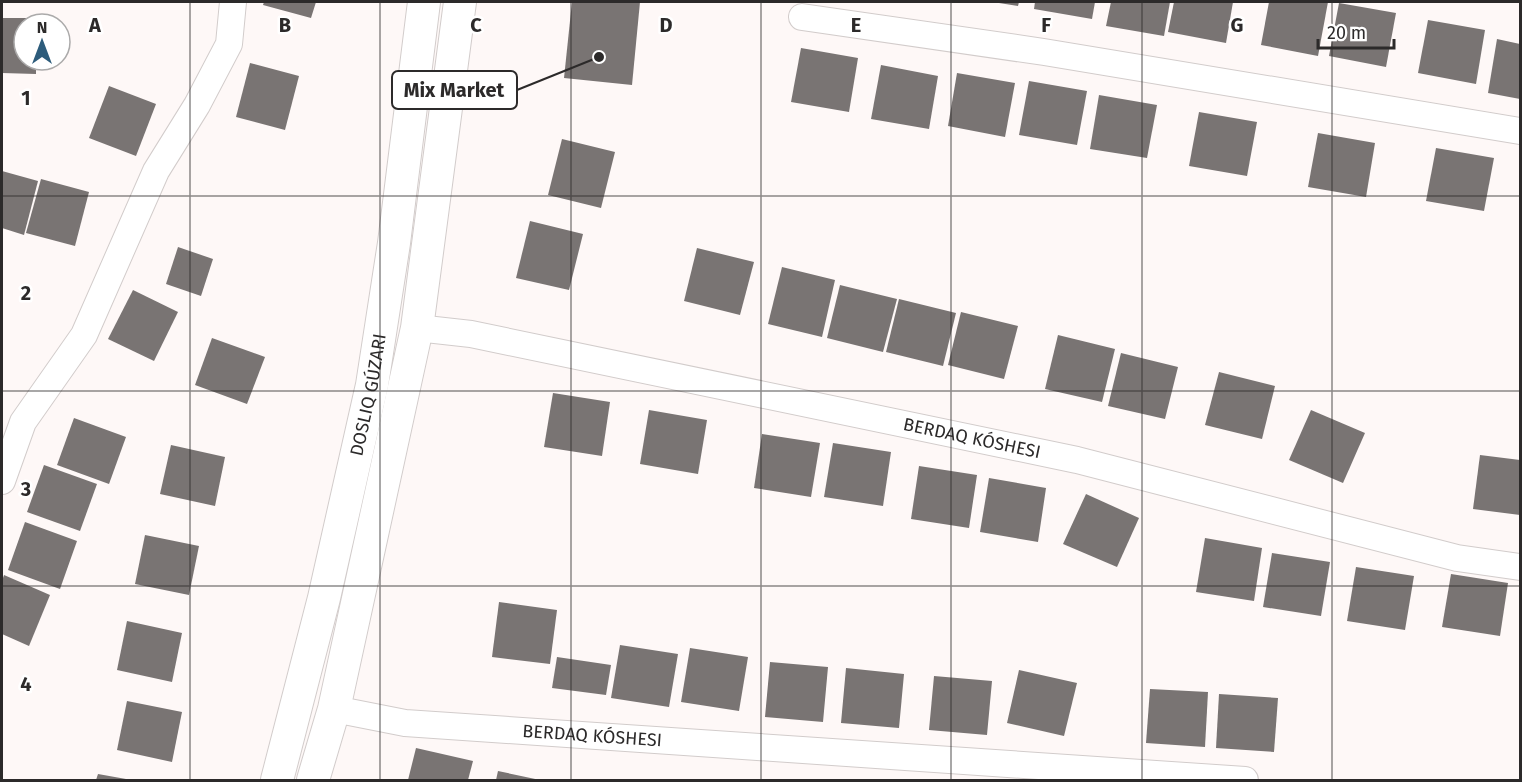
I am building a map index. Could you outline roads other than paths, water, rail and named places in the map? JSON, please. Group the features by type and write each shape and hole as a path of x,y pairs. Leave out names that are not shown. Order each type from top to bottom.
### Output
{"main road":[{"path":"278,780 324,598 372,385 394,243 424,2"},
{"path":"313,780 334,709 417,328 460,2"}],"street":[{"path":"2,481 23,422 84,335 156,171 197,105 230,44 233,2"},
{"path":"802,17 1044,52 1521,131"},
{"name":"BERDAQ KÓSHESI","path":"417,328 471,334 1077,460 1456,558 1521,567"},
{"name":"BERDAQ KÓSHESI","path":"334,709 405,723 1245,780"}],"place":[{"name":"Mix Market","path":"599,57"}]}
